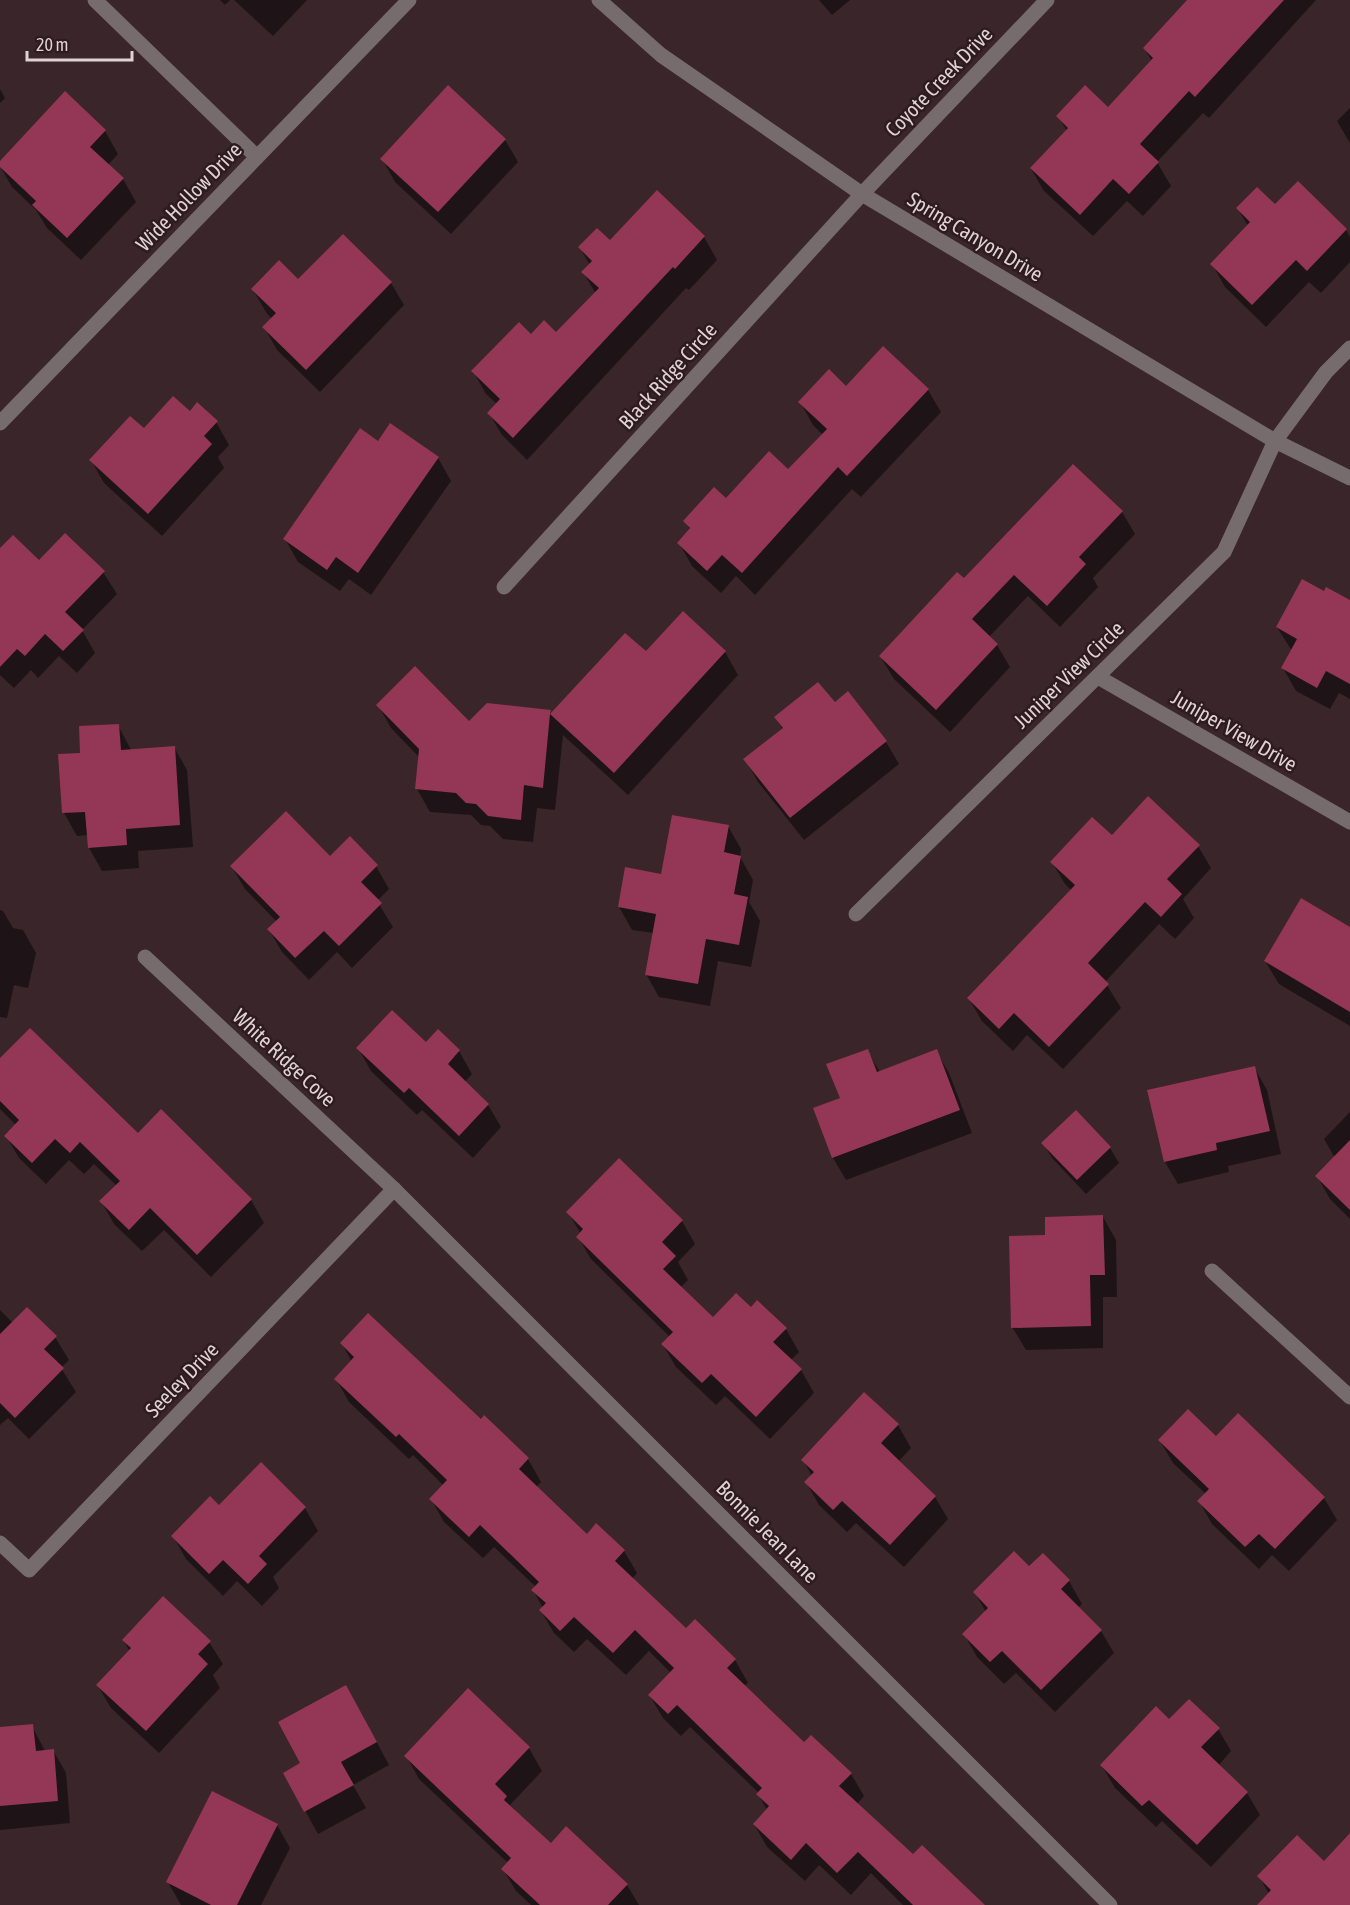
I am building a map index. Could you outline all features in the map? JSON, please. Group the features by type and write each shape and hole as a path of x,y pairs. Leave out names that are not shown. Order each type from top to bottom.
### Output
{"street":[{"path":"94,0 257,157"},
{"name":"Wide Hollow Drive","path":"0,423 409,0"},
{"name":"Spring Canyon Drive","path":"599,0 661,55 862,194 1275,441 1350,478"},
{"name":"Coyote Creek Drive","path":"862,194 1047,0"},
{"name":"Black Ridge Circle","path":"504,587 862,194"},
{"name":"Juniper View Circle","path":"856,914 1224,552 1275,441 1326,372 1350,348"},
{"name":"Juniper View Drive","path":"1098,677 1350,822"},
{"name":"White Ridge Cove","path":"145,957 394,1189"},
{"name":"Seeley Drive","path":"0,1543 29,1570 394,1189"},
{"name":"Bonnie Jean Lane","path":"394,1189 1110,1905"},
{"path":"1212,1271 1350,1397"}],"building":[{"path":"1187,0 1284,0 1195,97 1189,91 1140,144 1159,162 1129,194 1113,179 1080,215 1030,168 1068,128 1056,116 1085,85 1108,107 1153,58 1143,48"},
{"path":"448,85 506,139 438,212 380,159"},
{"path":"65,91 106,130 90,147 124,178 67,238 32,205 36,201 0,167 0,161"},
{"path":"1298,181 1347,229 1307,271 1296,260 1252,305 1210,264 1250,222 1236,208 1257,187 1275,204"},
{"path":"657,190 705,236 675,269 673,267 513,438 487,413 500,399 471,371 519,322 531,334 544,320 556,332 599,288 581,272 592,261 578,247 597,228 610,240"},
{"path":"343,234 392,282 306,370 262,327 276,313 251,289 279,260 298,279"},
{"path":"883,346 929,389 847,476 838,467 742,573 722,555 707,571 677,543 690,528 683,521 714,487 726,498 769,451 788,469 827,429 798,402 829,369 846,386"},
{"path":"173,396 190,411 197,402 218,421 204,436 212,444 148,514 89,460 130,416 144,428"},
{"path":"390,423 439,457 358,573 336,557 327,570 283,539 360,428 378,441"},
{"path":"1073,464 1123,511 1079,557 1086,564 1047,606 1014,575 972,619 998,644 936,710 879,656 957,572 964,578"},
{"path":"65,533 105,571 65,612 84,630 63,651 45,634 25,656 17,649 0,667 0,548 13,535 39,560"},
{"path":"1302,579 1324,591 1326,587 1350,600 1350,684 1326,671 1317,688 1281,668 1297,639 1276,627"},
{"path":"683,611 726,651 614,773 550,714 625,633 646,651"},
{"path":"415,666 469,721 487,703 551,710 543,788 524,785 521,820 488,816 476,804 466,803 456,793 415,789 419,749 376,705"},
{"path":"818,682 835,702 848,691 887,741 790,818 743,759 783,728 774,717"},
{"path":"119,724 121,750 175,746 180,825 126,829 127,845 88,848 85,812 62,813 58,754 80,753 79,726"},
{"path":"1148,796 1200,845 1167,879 1182,894 1161,917 1145,902 1088,963 1109,984 1049,1047 1014,1013 999,1029 967,998 1075,885 1050,862 1092,817 1112,835"},
{"path":"286,811 330,856 350,836 378,865 361,882 382,903 339,946 324,931 295,958 267,929 280,917 230,866"},
{"path":"672,815 729,825 724,852 741,856 734,894 748,897 739,945 706,939 698,984 645,975 656,914 618,907 625,867 661,874"},
{"path":"1301,898 1350,927 1350,1012 1264,961"},
{"path":"392,1010 426,1042 438,1029 460,1050 448,1064 489,1104 459,1136 409,1088 404,1093 356,1048"},
{"path":"30,1028 138,1133 161,1109 252,1199 197,1255 150,1208 129,1230 99,1201 120,1181 80,1142 70,1153 55,1139 32,1163 4,1136 19,1120 0,1101 0,1058"},
{"path":"868,1049 877,1072 937,1049 960,1110 832,1158 813,1108 840,1098 826,1064"},
{"path":"1255,1066 1270,1131 1216,1143 1217,1150 1164,1162 1147,1090"},
{"path":"1076,1110 1111,1147 1077,1180 1041,1143"},
{"path":"1350,1140 1350,1210 1315,1176"},
{"path":"619,1158 683,1220 662,1242 676,1256 663,1269 713,1317 736,1293 751,1307 757,1300 787,1328 773,1342 802,1369 756,1417 711,1374 702,1383 661,1344 673,1332 576,1237 583,1229 566,1212"},
{"path":"1103,1215 1105,1275 1090,1275 1091,1326 1011,1328 1009,1236 1045,1235 1045,1217"},
{"path":"27,1307 57,1336 44,1349 64,1368 15,1418 0,1403 0,1334"},
{"path":"368,1313 481,1419 484,1415 529,1458 519,1469 587,1534 596,1523 625,1550 615,1561 686,1628 695,1619 736,1659 727,1668 804,1742 811,1735 852,1773 839,1786 913,1854 922,1845 985,1905 913,1905 858,1852 837,1873 806,1843 791,1860 753,1824 769,1806 756,1794 762,1788 677,1705 668,1714 648,1695 674,1668 635,1630 613,1653 574,1617 560,1631 539,1610 546,1603 531,1590 539,1582 480,1525 469,1537 429,1499 447,1480 399,1434 396,1437 334,1379 354,1357 340,1343"},
{"path":"864,1392 899,1424 881,1443 936,1496 890,1545 842,1501 833,1510 804,1482 814,1472 801,1460"},
{"path":"1188,1409 1216,1436 1238,1413 1325,1497 1275,1549 1259,1534 1245,1547 1197,1501 1209,1489 1158,1440"},
{"path":"261,1462 306,1507 259,1556 267,1564 248,1584 223,1560 209,1574 171,1536 210,1496 219,1505"},
{"path":"1014,1551 1029,1566 1043,1553 1070,1580 1061,1589 1102,1630 1041,1690 1002,1651 990,1662 962,1634 988,1608 973,1592"},
{"path":"163,1596 211,1641 198,1654 208,1664 146,1731 96,1685 131,1648 122,1640"},
{"path":"346,1685 377,1742 341,1762 354,1785 304,1812 283,1773 300,1763 278,1722"},
{"path":"468,1688 530,1747 495,1784 507,1796 504,1800 551,1843 566,1826 628,1884 608,1905 540,1905 501,1869 511,1858 404,1756"},
{"path":"1189,1699 1220,1728 1201,1747 1248,1792 1197,1845 1149,1800 1142,1806 1100,1765 1156,1706 1169,1719"},
{"path":"33,1724 36,1751 54,1749 58,1801 0,1806 0,1727"},
{"path":"212,1791 278,1824 237,1905 211,1905 166,1882"},
{"path":"1350,1833 1350,1905 1257,1905 1271,1890 1257,1876 1297,1835 1324,1861"}]}
